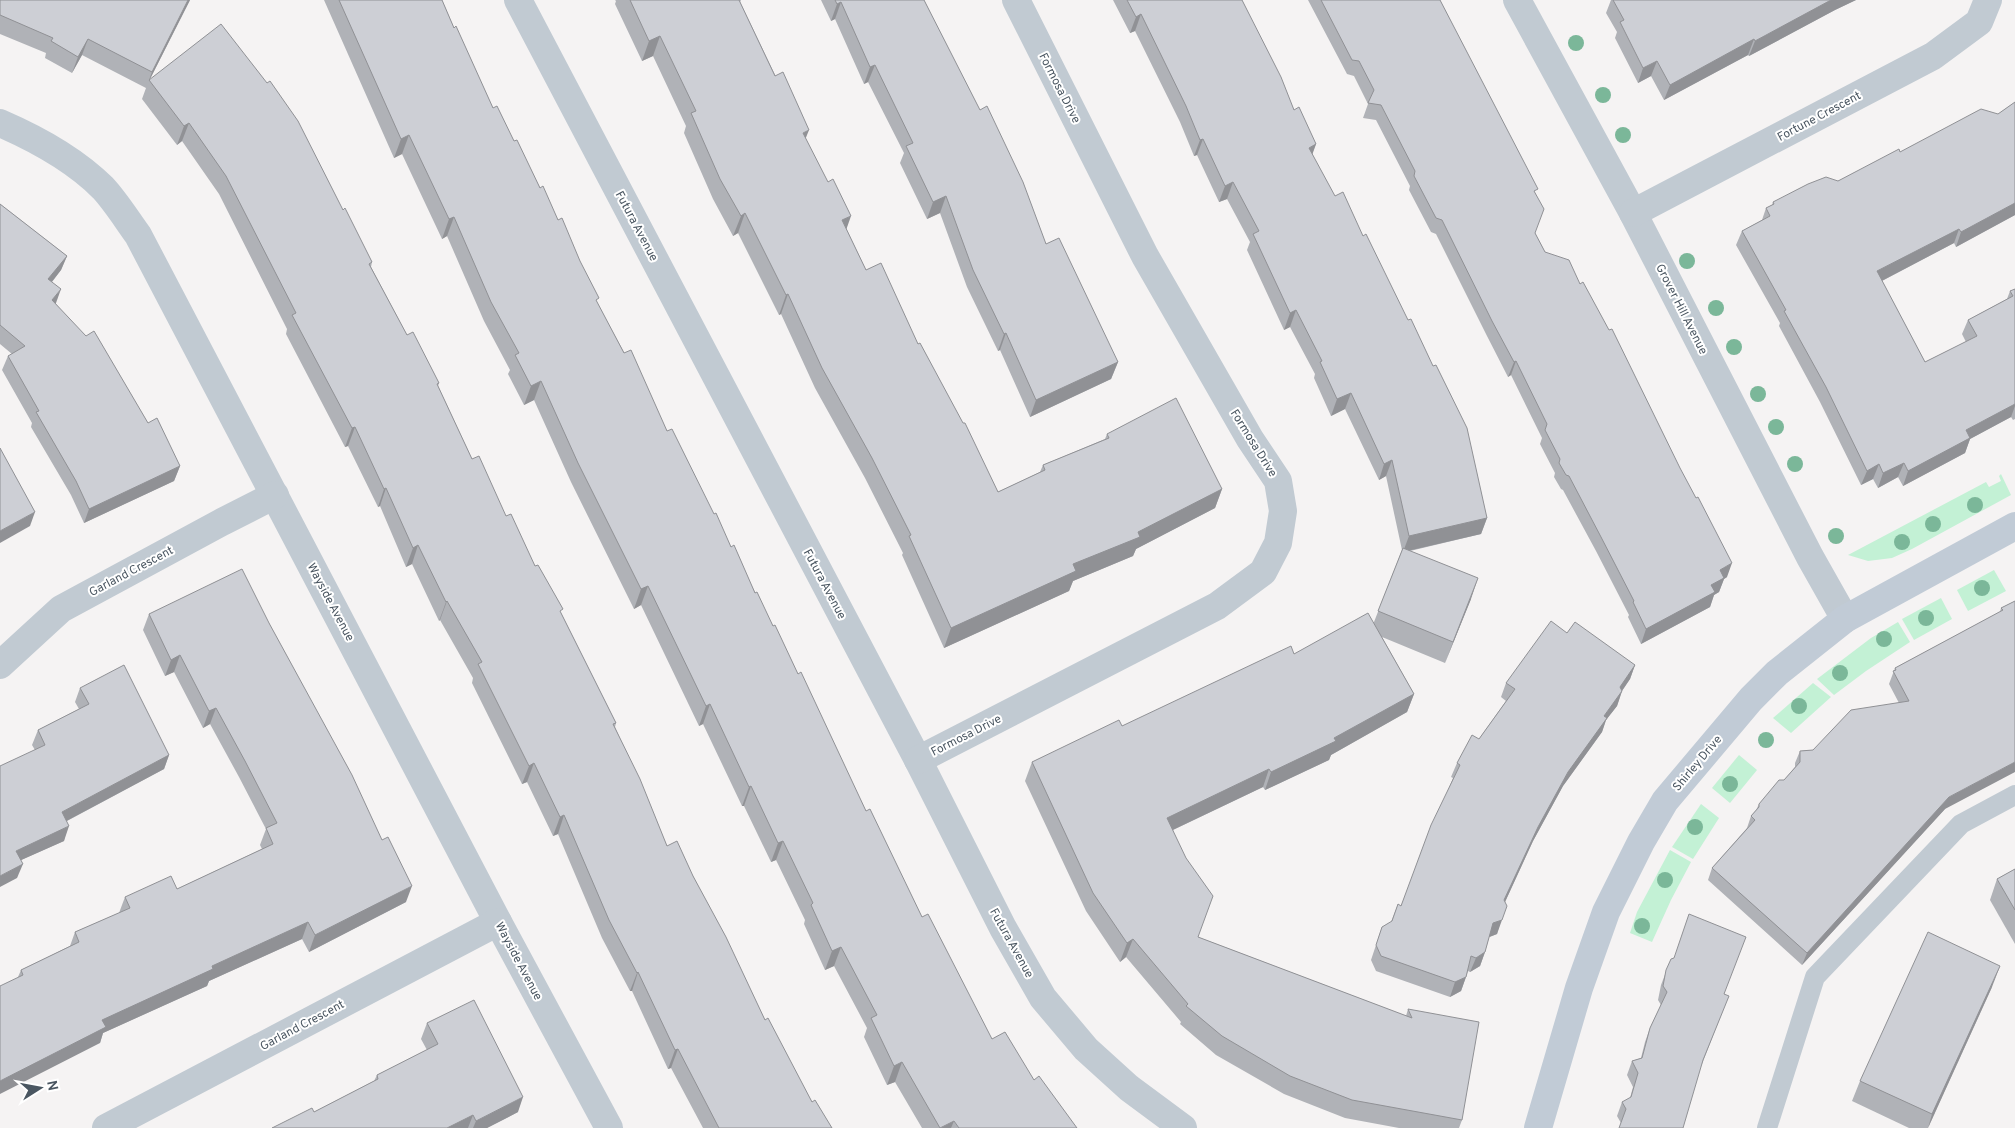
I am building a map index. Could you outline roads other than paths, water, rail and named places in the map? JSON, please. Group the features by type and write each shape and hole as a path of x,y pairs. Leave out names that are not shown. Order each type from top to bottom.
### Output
{"street":[{"name":"Futura Avenue","path":"518,0 918,760 1003,928 1043,998 1086,1049 1129,1088 1183,1128"},
{"name":"Formosa Drive","path":"918,760 1217,606 1262,572 1278,543 1283,511 1278,481 1250,439 1145,256 1016,0"},
{"name":"Grover Hill Avenue","path":"1517,0 1633,213 1810,557 1845,619"},
{"name":"Fortune Crescent","path":"1633,213 1933,56 1979,22 1988,0"},
{"name":"Wayside Avenue","path":"0,123 27,135 68,159 104,189 138,235 498,922 609,1128"},
{"name":"Garland Crescent","path":"0,665 61,609 275,495"},
{"name":"Shirley Drive","path":"1538,1128 1579,988 1606,912 1641,842 1665,802 1751,699 1777,673 1845,619 2015,526"},
{"name":"Garland Crescent","path":"106,1128 498,922"}],"lane":[{"path":"1767,1128 1815,977 1961,824 2015,795"}]}
